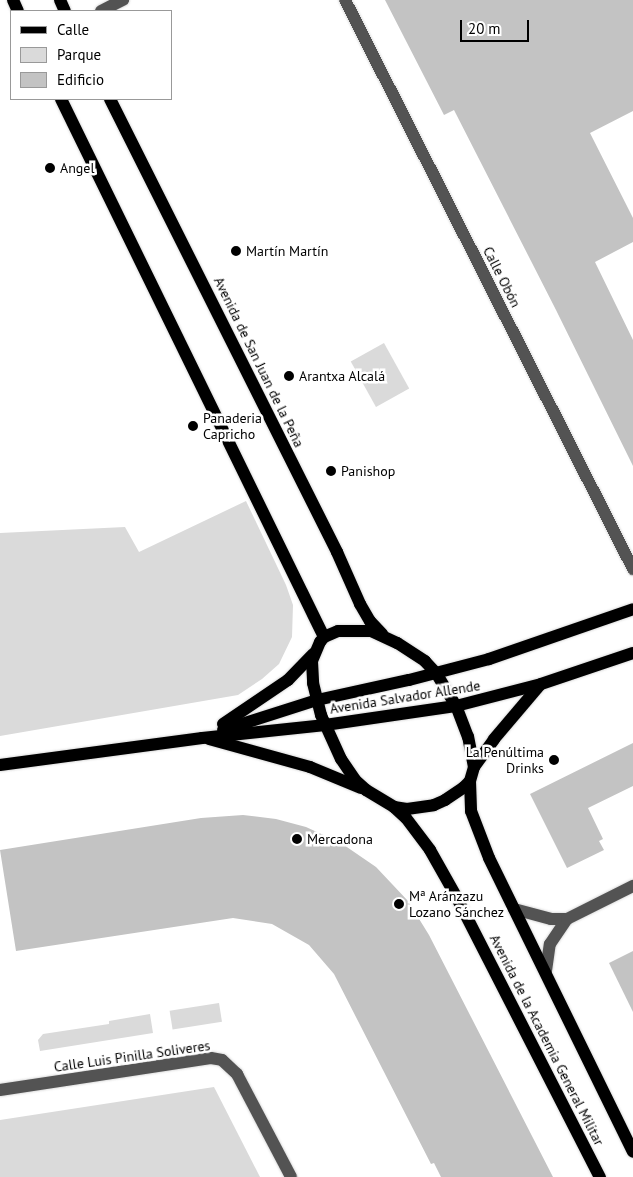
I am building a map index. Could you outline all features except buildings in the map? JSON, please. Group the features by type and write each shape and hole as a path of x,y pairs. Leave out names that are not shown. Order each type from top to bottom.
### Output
{"main road":[{"path":"61,100 324,637 314,652 288,680 259,702 202,738"},
{"name":"Avenida de San Juan de la Peña","path":"111,100 333,544 360,604 370,621 384,636"},
{"name":"Avenida Salvador Allende","path":"202,738 317,700 436,673 529,647 633,609"},
{"name":"Avenida de San Juan de la Peña","path":"324,637 338,631 360,629 384,636 413,652 436,673 456,706 468,737 474,767"},
{"path":"314,652 311,670 317,700"},
{"name":"Avenida Salvador Allende","path":"202,738 325,725 456,706 541,684 633,653"},
{"path":"474,767 510,717 541,684"},
{"name":"Avenida de la Academia General Militar","path":"317,700 325,725 348,771 366,790 394,807 414,827 440,866 600,1177"},
{"path":"0,765 202,738 310,767 366,790"},
{"name":"Avenida de la Academia General Militar","path":"474,767 470,781 471,811 478,834 633,1152"},
{"path":"394,807 407,809 434,804 454,795 470,781"}],"street":[{"path":"103,10 123,0"},
{"name":"Calle Obón","path":"345,0 633,569"},
{"path":"546,971 550,944 568,919 633,886"},
{"path":"514,909 546,918 568,919"},
{"name":"Calle Luis Pinilla Soliveres","path":"0,1090 211,1058 222,1060 237,1074 291,1177"}],"green space":[{"path":"384,343 409,388 376,407 351,361"},
{"path":"246,501 286,585 293,605 292,637 279,664 262,679 238,695 0,736 0,533 125,527 139,552"},
{"path":"219,1003 222,1022 173,1030 170,1011"},
{"path":"150,1014 153,1033 40,1051 38,1040 43,1034 109,1024 109,1021"},
{"path":"214,1087 260,1177 0,1177 0,1120"}],"place":[{"name":"Angel","path":"50,168"},
{"name":"Martín Martín","path":"236,251"},
{"name":"Arantxa Alcalá","path":"289,376"},
{"name":"Panaderia Capricho","path":"193,426"},
{"name":"Panishop","path":"331,471"},
{"name":"La Penúltima Drinks","path":"554,760"},
{"name":"Mercadona","path":"297,839"},
{"name":"Mª Aránzazu Lozano Sánchez","path":"399,904"}]}
